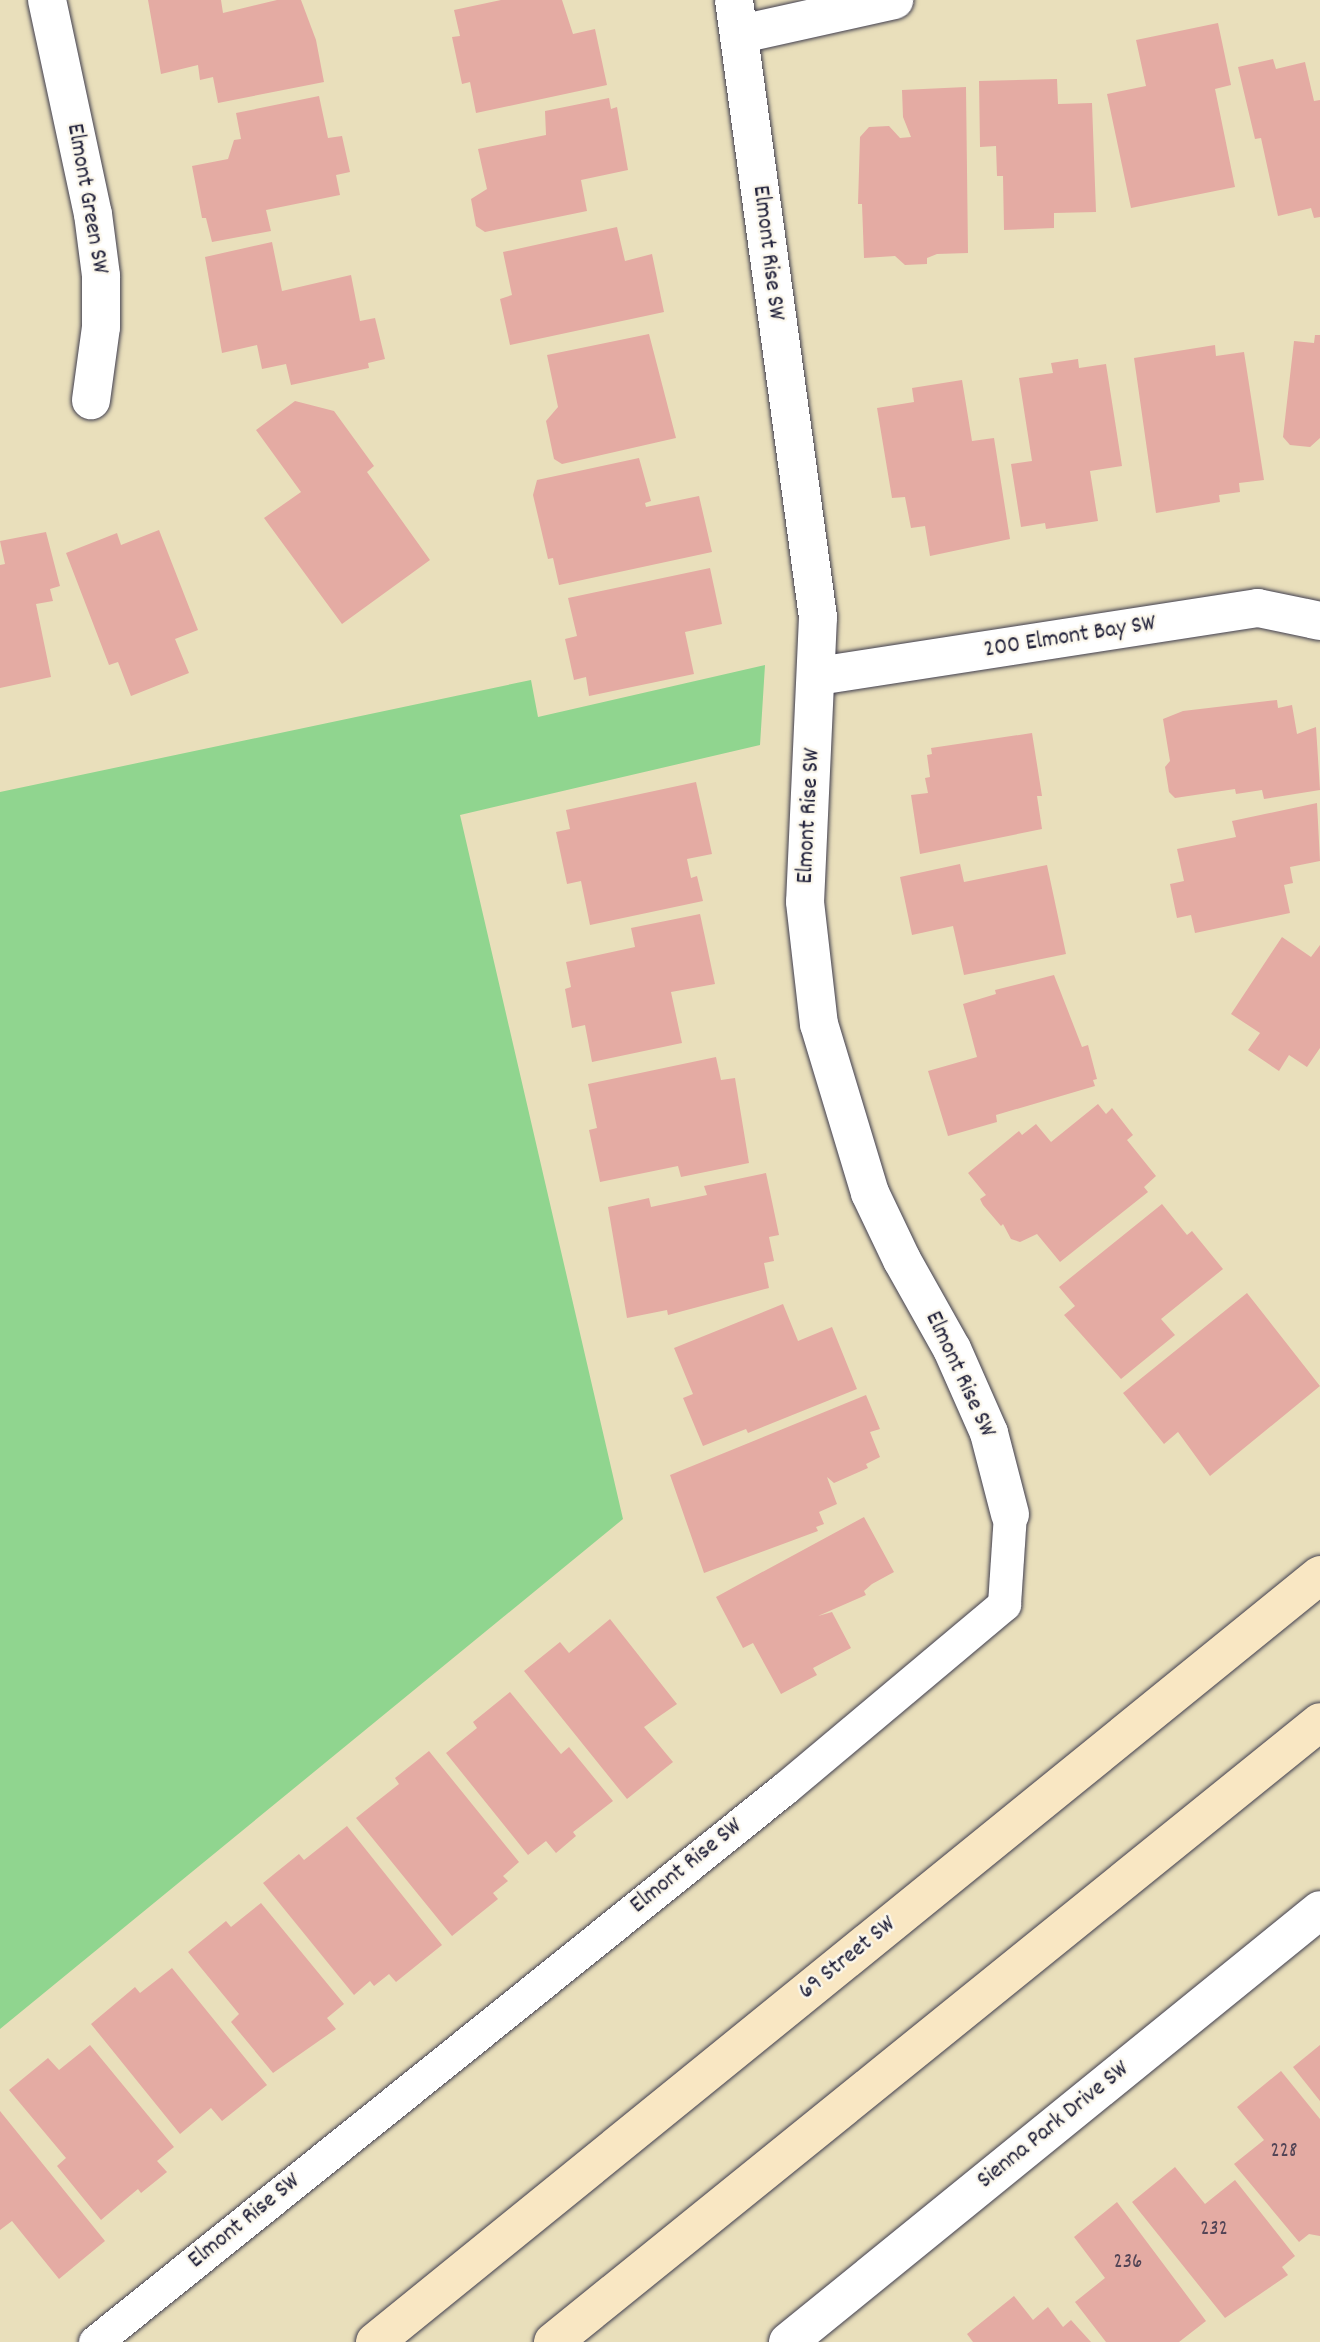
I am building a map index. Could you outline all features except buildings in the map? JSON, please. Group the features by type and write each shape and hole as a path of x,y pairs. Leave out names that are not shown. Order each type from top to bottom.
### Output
{"main road":[{"name":"69 Street SW","path":"375,2342 1320,1575"},
{"path":"553,2342 1320,1722"}],"street":[{"name":"Elmont Green SW","path":"47,0 93,214 101,276 101,327 91,400"},
{"path":"737,17 894,0"},
{"name":"Elmont Rise SW","path":"737,17 775,326 813,560 818,676 805,902 819,1024 870,1193 984,1421 1010,1514"},
{"name":"200 Elmont Bay SW","path":"818,676 1258,608 1320,621"},
{"name":"Sienna Park Drive SW","path":"788,2342 1320,1910"}],"lane":[{"name":"Elmont Rise SW","path":"95,2342 774,1797 1004,1604 1010,1514"}],"green space":[{"path":"765,665 760,745 460,815 623,1519 0,2029 0,792 531,680 538,717"}]}
